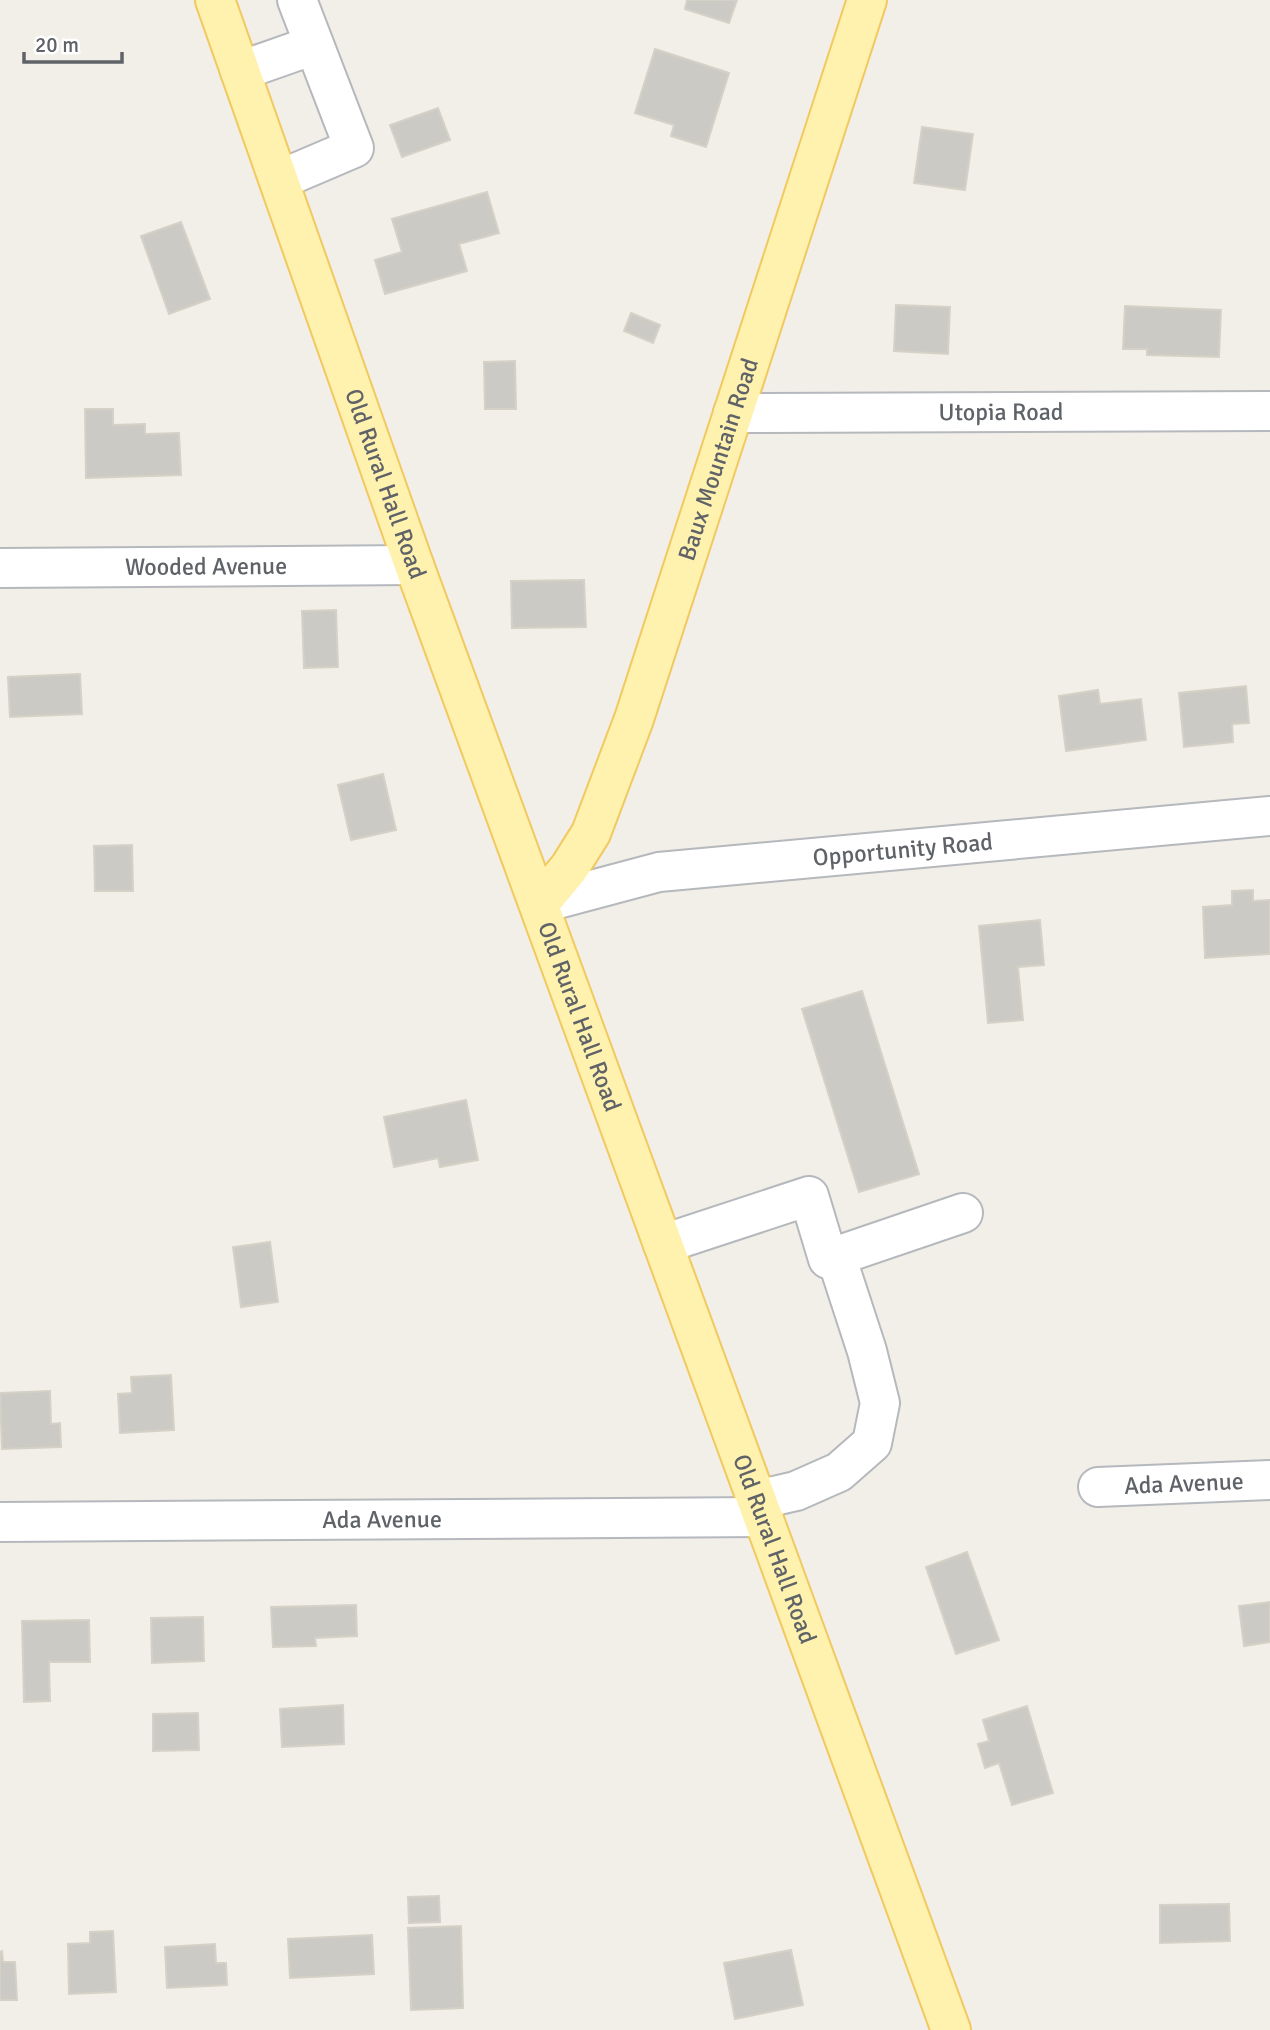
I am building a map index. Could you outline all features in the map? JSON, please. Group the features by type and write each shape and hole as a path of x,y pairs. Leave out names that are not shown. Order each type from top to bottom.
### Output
{"main road":[{"name":"Old Rural Hall Road","path":"215,0 414,565 951,2030"},
{"name":"Baux Mountain Road","path":"539,904 569,868 591,833 634,719 867,0"}],"street":[{"path":"279,180 354,149 296,0"},
{"path":"240,71 314,45"},
{"name":"Utopia Road","path":"733,413 1270,411"},
{"name":"Wooded Avenue","path":"0,568 414,565"},
{"name":"Opportunity Road","path":"539,904 659,872 1270,816"},
{"name":"Ada Avenue","path":"0,1522 760,1509 839,1472 872,1443 880,1403 867,1351 836,1256 828,1259 809,1196 663,1244"},
{"path":"836,1256 963,1213"},
{"name":"Ada Avenue","path":"1098,1487 1270,1480"}],"building":[{"path":"687,0 737,0 729,23 685,9"},
{"path":"655,49 729,73 706,147 671,136 674,125 635,113"},
{"path":"438,108 450,140 402,157 390,125"},
{"path":"922,127 973,134 965,190 914,183"},
{"path":"487,192 499,233 459,244 467,271 385,294 375,260 402,252 392,219"},
{"path":"181,222 210,299 169,314 141,236"},
{"path":"896,305 950,307 948,354 894,351"},
{"path":"1125,306 1221,310 1219,357 1147,355 1147,349 1123,349"},
{"path":"631,313 660,325 653,343 624,331"},
{"path":"515,361 516,409 485,409 484,362"},
{"path":"85,409 113,409 113,425 145,424 145,434 179,433 181,475 86,478"},
{"path":"584,580 586,627 512,628 511,581"},
{"path":"336,610 338,667 304,668 302,611"},
{"path":"80,674 82,714 10,717 8,677"},
{"path":"1246,686 1249,723 1232,724 1233,742 1184,747 1179,693"},
{"path":"1098,690 1100,704 1141,699 1146,740 1066,751 1059,696"},
{"path":"383,774 396,830 351,840 338,785"},
{"path":"132,845 133,891 95,891 94,846"},
{"path":"1253,890 1253,901 1270,900 1270,954 1205,958 1203,907 1232,905 1232,891"},
{"path":"1040,920 1044,965 1018,967 1023,1020 988,1023 979,926"},
{"path":"862,991 919,1174 859,1192 802,1009"},
{"path":"466,1100 478,1160 440,1167 438,1158 394,1167 384,1117"},
{"path":"270,1242 278,1302 241,1307 233,1247"},
{"path":"171,1375 174,1430 120,1433 118,1394 132,1393 131,1377"},
{"path":"50,1391 51,1424 60,1423 61,1447 2,1449 0,1393"},
{"path":"967,1552 999,1640 956,1654 926,1567"},
{"path":"1270,1602 1270,1642 1244,1646 1239,1606"},
{"path":"356,1605 357,1636 315,1638 316,1646 273,1647 271,1607"},
{"path":"203,1617 204,1661 152,1663 151,1618"},
{"path":"89,1620 90,1662 49,1662 50,1701 24,1702 22,1621"},
{"path":"343,1705 344,1744 282,1747 280,1709"},
{"path":"1027,1706 1053,1793 1012,1805 999,1763 985,1768 978,1744 989,1741 983,1720"},
{"path":"198,1713 199,1750 153,1751 153,1714"},
{"path":"439,1896 440,1922 409,1923 408,1897"},
{"path":"1229,1904 1230,1941 1160,1943 1160,1905"},
{"path":"461,1926 463,2008 411,2010 408,1928"},
{"path":"113,1931 116,1992 69,1994 68,1944 90,1943 90,1932"},
{"path":"372,1935 374,1974 290,1978 288,1939"},
{"path":"215,1944 216,1963 226,1963 227,1985 167,1988 165,1947"},
{"path":"791,1950 803,2005 735,2019 724,1963"},
{"path":"2,1951 3,1962 15,1962 17,2000 0,2000"}]}
